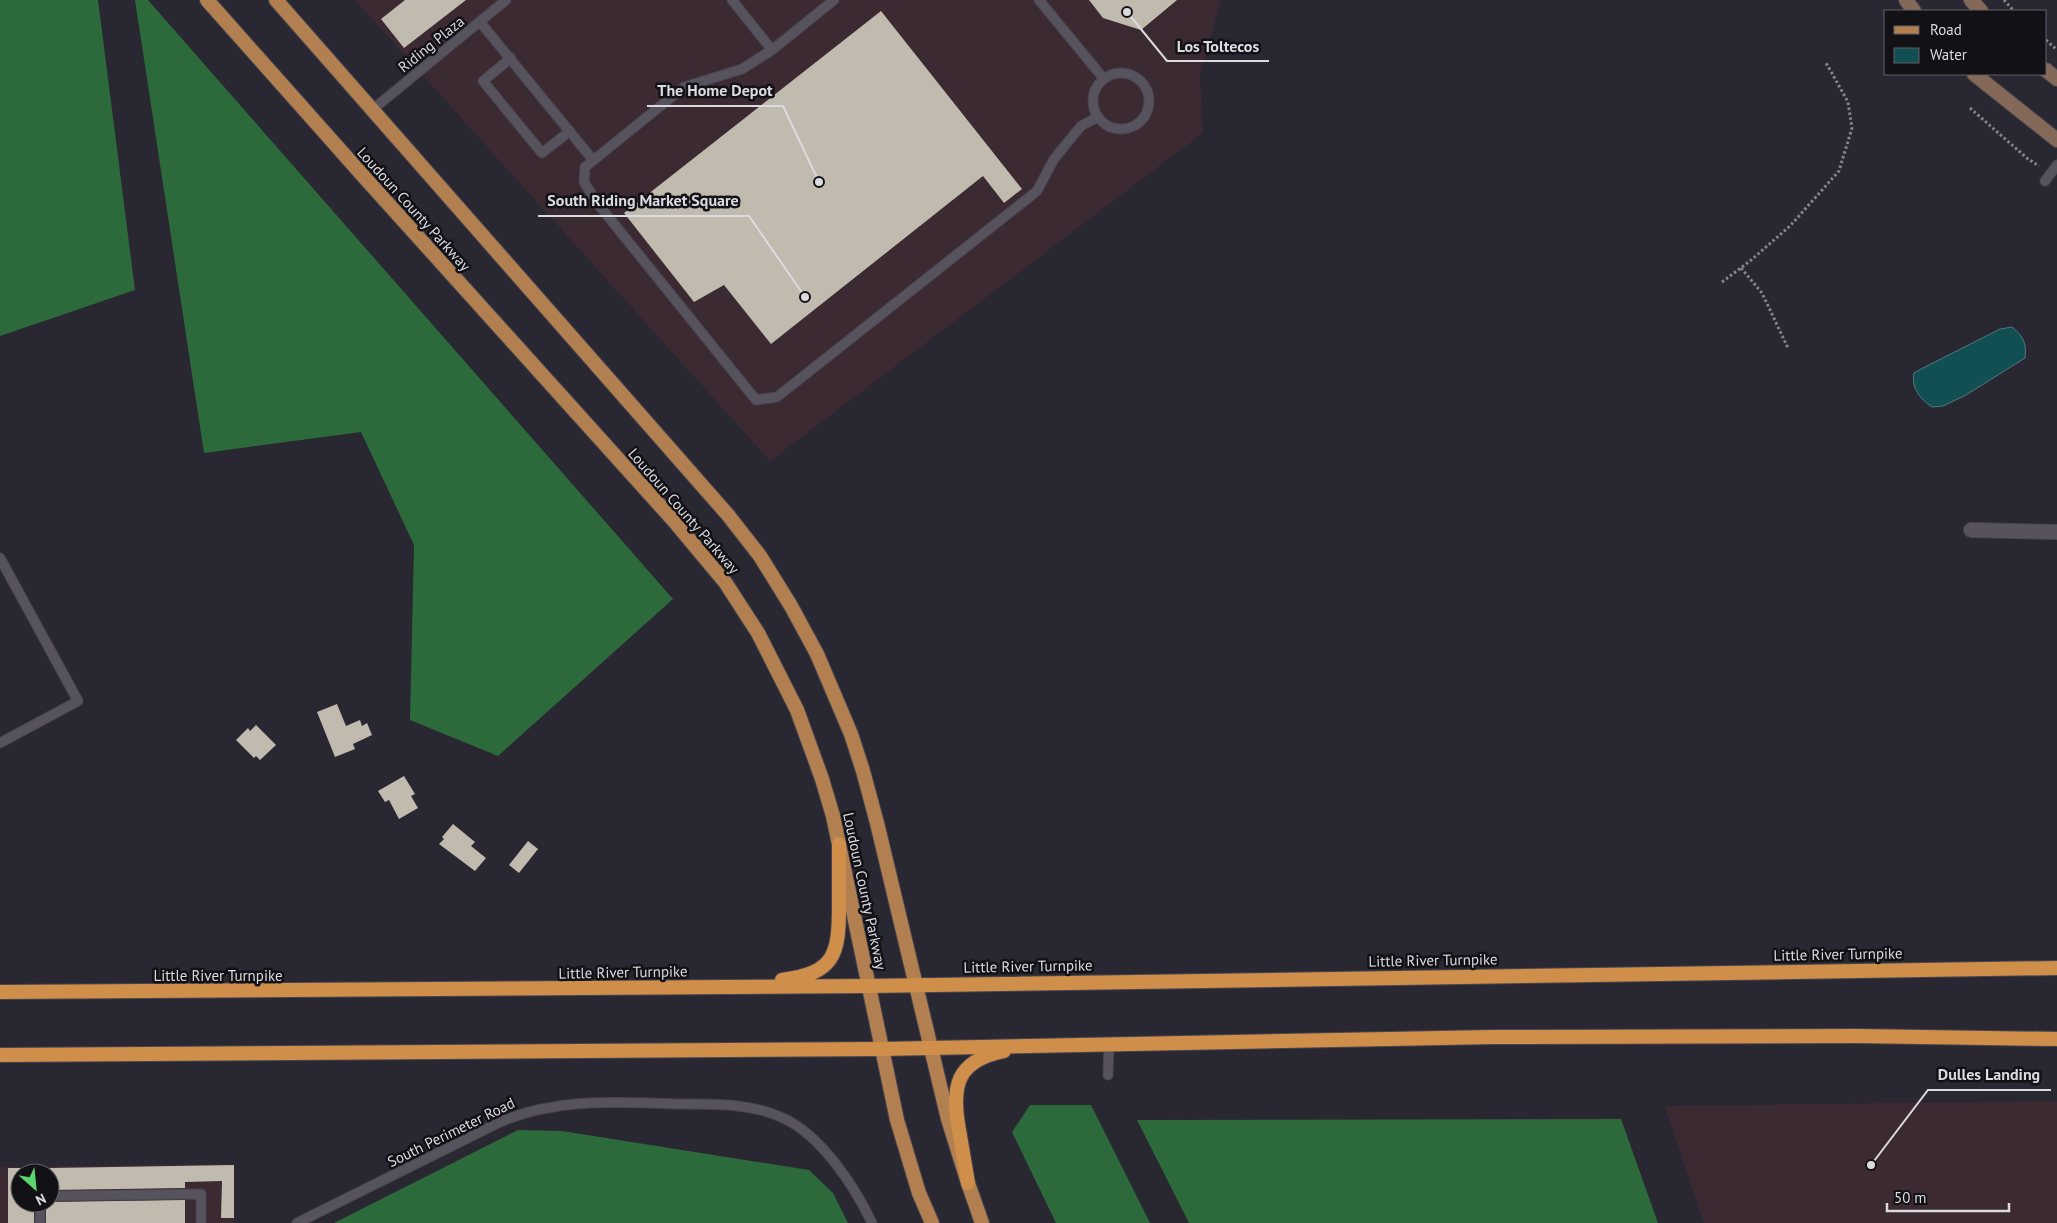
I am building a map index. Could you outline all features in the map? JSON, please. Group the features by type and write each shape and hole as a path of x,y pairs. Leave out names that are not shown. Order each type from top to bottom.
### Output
{"highway":[{"path":"731,987 816,972 832,957 838,946 839,931 839,844"},
{"name":"Little River Turnpike","path":"0,992 868,986 2057,968"},
{"path":"0,1054 882,1048 1493,1036 1857,1036 2057,1039"},
{"path":"968,1183 955,1106 958,1080 965,1069 974,1061 986,1055 1041,1045"}],"main road":[{"name":"Loudoun County Parkway","path":"207,0 358,171 674,521 725,582 758,633 797,710 822,779 839,844 868,986 901,1132 919,1193 932,1223"},
{"name":"Loudoun County Parkway","path":"276,0 728,515 760,556 791,606 836,697 860,762 948,1119 982,1223"},
{"path":"1971,0 1980,10"},
{"path":"2047,71 2057,79"},
{"path":"1975,75 2057,140"}],"street":[{"path":"1971,530 2057,532"}],"lane":[{"name":"Riding Plaza","path":"372,110 506,0"},
{"path":"732,0 772,50"},
{"path":"834,0 772,50 742,69 684,87 585,167 584,182 598,204 756,400 777,396 1037,191 1054,159 1070,139 1081,126 1098,117"},
{"path":"1039,0 1104,79"},
{"path":"480,22 593,160"},
{"path":"511,58 483,81 542,153 570,131"},
{"path":"1120,73 1136,77 1148,91 1149,108 1139,123 1131,128 1122,130 1112,128 1104,124 1098,117 1093,101 1094,93 1104,79 1120,73"},
{"path":"2045,181 2057,165"},
{"path":"0,558 78,701 0,743"},
{"path":"1108,1075 1109,1044"},
{"name":"South Perimeter Road","path":"297,1223 496,1124 525,1112 581,1103 656,1103 730,1106 761,1111 783,1118 808,1135 840,1169 851,1183 872,1223"},
{"path":"60,1196 201,1194 201,1223"}],"path":[{"path":"2004,0 2013,10"},
{"path":"2047,41 2057,50"},
{"path":"1722,282 1790,226 1840,171 1852,128 1848,102 1825,61"},
{"path":"1970,108 2028,160 2039,166"},
{"path":"1741,268 1762,293 1788,348"}],"shaded area":[{"path":"355,0 1221,0 1200,74 1203,133 770,461"},
{"path":"2057,1101 2057,1223 1704,1223 1665,1106"},
{"path":"234,1164 235,1218 233,1223 0,1223 0,1167 10,1167 10,1213 60,1213 60,1166"}],"green space":[{"path":"0,0 98,0 135,290 0,336"},
{"path":"135,0 148,0 673,599 498,756 410,720 414,545 361,432 204,453"},
{"path":"1030,1105 1091,1105 1150,1223 1056,1223 1012,1132"},
{"path":"1621,1119 1658,1223 1189,1223 1137,1120"},
{"path":"518,1130 562,1131 809,1170 833,1193 848,1223 334,1223"}],"water":[{"path":"2012,327 2023,340 2025,358 1966,395 1943,406 1932,407 1917,393 1913,378 1914,373 2000,329"}],"building":[{"path":"405,0 466,0 404,48 381,19"},
{"path":"1089,0 1177,0 1141,30 1103,18"},
{"path":"881,11 1022,189 1004,203 983,176 771,344 724,285 694,302 624,213"},
{"path":"337,704 346,726 360,720 362,726 367,723 372,735 353,744 355,749 335,757 317,712"},
{"path":"256,725 276,745 260,760 256,756 254,758 236,740 248,728 250,731"},
{"path":"404,776 415,794 411,796 418,808 399,819 389,800 385,802 378,791"},
{"path":"453,824 475,842 471,846 486,858 475,871 439,844 444,839 442,837"},
{"path":"528,841 538,849 519,873 509,865"},
{"path":"234,1165 234,1218 221,1218 222,1181 185,1182 185,1188 60,1190 60,1168"},
{"path":"8,1168 10,1168 10,1213 34,1213 34,1223 8,1223"},
{"path":"185,1200 185,1223 46,1223 46,1213 60,1213 60,1202"}],"place":[{"name":"Los Toltecos","path":"1127,12"},
{"name":"The Home Depot","path":"819,182"},
{"name":"South Riding Market Square","path":"805,297"},
{"name":"Dulles Landing","path":"1871,1165"}]}
